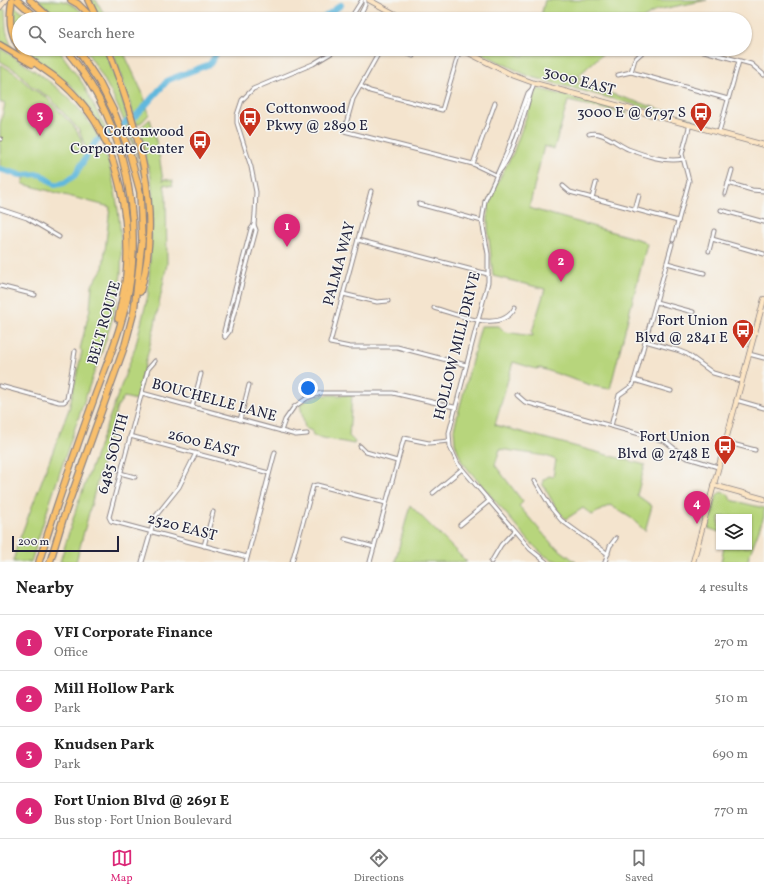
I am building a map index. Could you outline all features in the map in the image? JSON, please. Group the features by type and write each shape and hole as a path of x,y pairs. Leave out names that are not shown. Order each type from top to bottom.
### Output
{"highway":[{"path":"12,0 9,15 10,28 12,32"},
{"path":"17,0 30,12"},
{"path":"30,0 43,12"},
{"path":"71,0 78,4 86,12"},
{"path":"88,0 94,12"},
{"path":"0,45 12,52"},
{"path":"19,56 58,79"},
{"path":"27,56 58,79 84,106 96,123 111,155 122,199 127,242 126,278 113,345"},
{"name":"BELT ROUTE","path":"38,562 113,345 123,313 131,278 133,243 132,198 122,153 108,117 92,86 70,56"},
{"name":"BELT ROUTE","path":"50,562 63,519 125,345 134,311 142,242 140,192 129,151 115,114 99,82 82,56"},
{"path":"110,56 129,109 140,147 147,189 148,245 144,279 134,311"}],"main road":[{"path":"0,7 6,0"},
{"path":"369,0 391,12"},
{"name":"3000 EAST","path":"475,56 504,71 534,83 764,145"},
{"path":"693,562 764,299"},
{"path":"713,485 764,499"}],"street":[{"path":"355,12 363,0"},
{"path":"362,12 365,5 363,0"},
{"path":"254,225 251,229 224,331 224,337 229,332 256,230 254,225 256,203 254,179 237,123 239,107 242,100 253,89 323,60 328,56"},
{"path":"377,56 353,99 344,131 473,164 496,175"},
{"path":"361,86 370,91 442,110 459,56"},
{"path":"631,72 635,59 638,56"},
{"path":"724,56 757,67 764,75"},
{"path":"719,132 739,60"},
{"path":"618,75 631,72 728,99"},
{"name":"HOLLOW MILL DRIVE","path":"534,83 532,89 528,93 509,147 485,201 482,221 488,254 488,274 478,320 450,424 449,442 455,458 462,469 530,549 546,562"},
{"path":"473,164 495,103"},
{"path":"611,426 619,395 631,388 634,380 689,181 683,159 683,149 690,124"},
{"path":"588,134 596,133 628,149 668,160 683,159"},
{"path":"725,194 732,170"},
{"path":"592,198 596,183"},
{"path":"728,183 752,190 764,191"},
{"path":"563,186 570,192 678,221"},
{"name":"PALMA WAY","path":"371,191 330,343 350,347 397,347 466,365"},
{"path":"635,210 639,195"},
{"path":"419,204 482,221"},
{"path":"0,209 27,218 59,237"},
{"path":"721,210 764,222"},
{"path":"709,251 714,231"},
{"path":"712,239 764,254"},
{"path":"358,240 488,274"},
{"path":"667,263 704,273"},
{"path":"0,286 35,295"},
{"path":"343,294 377,302 388,301"},
{"path":"656,302 693,312"},
{"path":"434,308 487,322 498,321 510,315 515,307"},
{"path":"645,341 687,354 713,372 741,381"},
{"path":"0,386 64,402 66,399 75,351"},
{"path":"749,354 764,358"},
{"name":"6485 SOUTH","path":"111,521 109,514 148,369 154,361"},
{"path":"192,407 201,374"},
{"path":"634,380 671,391"},
{"path":"240,420 250,385"},
{"name":"BOUCHELLE LANE","path":"142,393 296,435 307,434"},
{"path":"281,431 285,420 294,407 307,398 321,393 393,393 454,407"},
{"path":"517,396 525,402 665,441 672,444 685,457 718,467"},
{"path":"736,400 764,408"},
{"name":"2600 EAST","path":"130,436 270,473"},
{"path":"370,562 404,438 429,442 449,442"},
{"path":"725,442 755,450"},
{"path":"360,446 366,452 397,461"},
{"path":"246,562 275,452"},
{"path":"142,562 155,517 179,487 196,454"},
{"path":"433,493 462,469"},
{"path":"120,474 135,478"},
{"path":"535,481 552,509 561,520 608,554"},
{"path":"292,562 313,486 317,485 386,503"},
{"path":"460,524 488,501"},
{"path":"204,546 213,512"},
{"name":"2520 EAST","path":"111,521 247,557"},
{"path":"491,562 501,545 514,531"},
{"path":"605,562 610,546 616,538"},
{"path":"345,539 374,547"}],"green space":[{"path":"38,0 56,0 67,2 82,12 51,12"},
{"path":"91,0 96,0 103,12 97,12"},
{"path":"545,0 707,0 657,10 654,12 542,12"},
{"path":"13,5 22,12 13,12"},
{"path":"3,9 5,10 6,30 12,49 0,42 0,11"},
{"path":"0,48 55,86 79,109 98,137 91,147 86,149 79,130 49,97 31,86 17,71 0,61"},
{"path":"30,56 63,56 83,84 106,130 103,131 88,106 70,85"},
{"path":"90,56 107,56 121,94 142,175 126,125 112,94"},
{"path":"114,56 125,56 143,94 149,114 137,125"},
{"path":"487,56 600,56 579,75 581,79 577,83 717,127 528,76"},
{"path":"0,64 15,73 31,88 46,97 75,128 81,139 83,153 100,149 101,154 106,153 116,198 121,243 121,273 117,302 31,562 13,562 17,546 69,409 82,351 80,349 90,309 92,285 103,268 110,207 23,184 25,175 0,169 0,125 5,104 0,102"},
{"path":"540,89 627,112 627,114 568,101 554,149 544,146 529,208 644,241 647,244 610,389 593,386 540,368 536,369 513,362 495,425 645,465 637,495 652,506 645,531 631,518 610,505 592,515 583,508 566,519 558,511 543,485 543,480 549,476 553,477 556,460 546,456 500,449 495,465 523,502 519,506 552,544 576,562 550,559 536,548 462,462 455,443 454,429 481,326 499,326 505,332 533,336 532,332 545,289 493,276 488,228 488,203 513,153 536,90"},
{"path":"150,119 158,148 163,181 164,179 173,181 172,186 164,184 166,196 167,264 154,329 136,400 124,397 117,407 76,562 60,562 77,506 135,348 148,295 153,202 151,177 138,130"},
{"path":"322,395 352,395 349,436 355,442 354,444 313,436 312,431 305,428 300,404 311,398"},
{"path":"721,492 728,494 731,500 764,508 764,516 752,548 752,514 716,514 716,531 708,528 717,495"},
{"path":"410,505 467,562 395,562"},
{"path":"723,550 751,550 747,562 721,562"}],"waterway":[{"path":"332,12 341,5"},
{"path":"0,169 21,175 40,174 55,185 64,183 75,175 96,141 136,116 168,80 210,64 215,56"}],"place":[{"name":"3000 E @ 6797 S","path":"701,132"},
{"name":"Knudsen Park","path":"40,136"},
{"name":"Cottonwood Pkwy @ 2890 E","path":"250,138"},
{"name":"Cottonwood Corporate Center","path":"200,160"},
{"name":"VFI Corporate Finance","path":"287,247"},
{"name":"Mill Hollow Park","path":"561,282"},
{"name":"Fort Union Blvd @ 2841 E","path":"743,350"},
{"name":"Fort Union Blvd @ 2748 E","path":"725,466"},
{"name":"Fort Union Blvd @ 2691 E","path":"697,524"}]}
